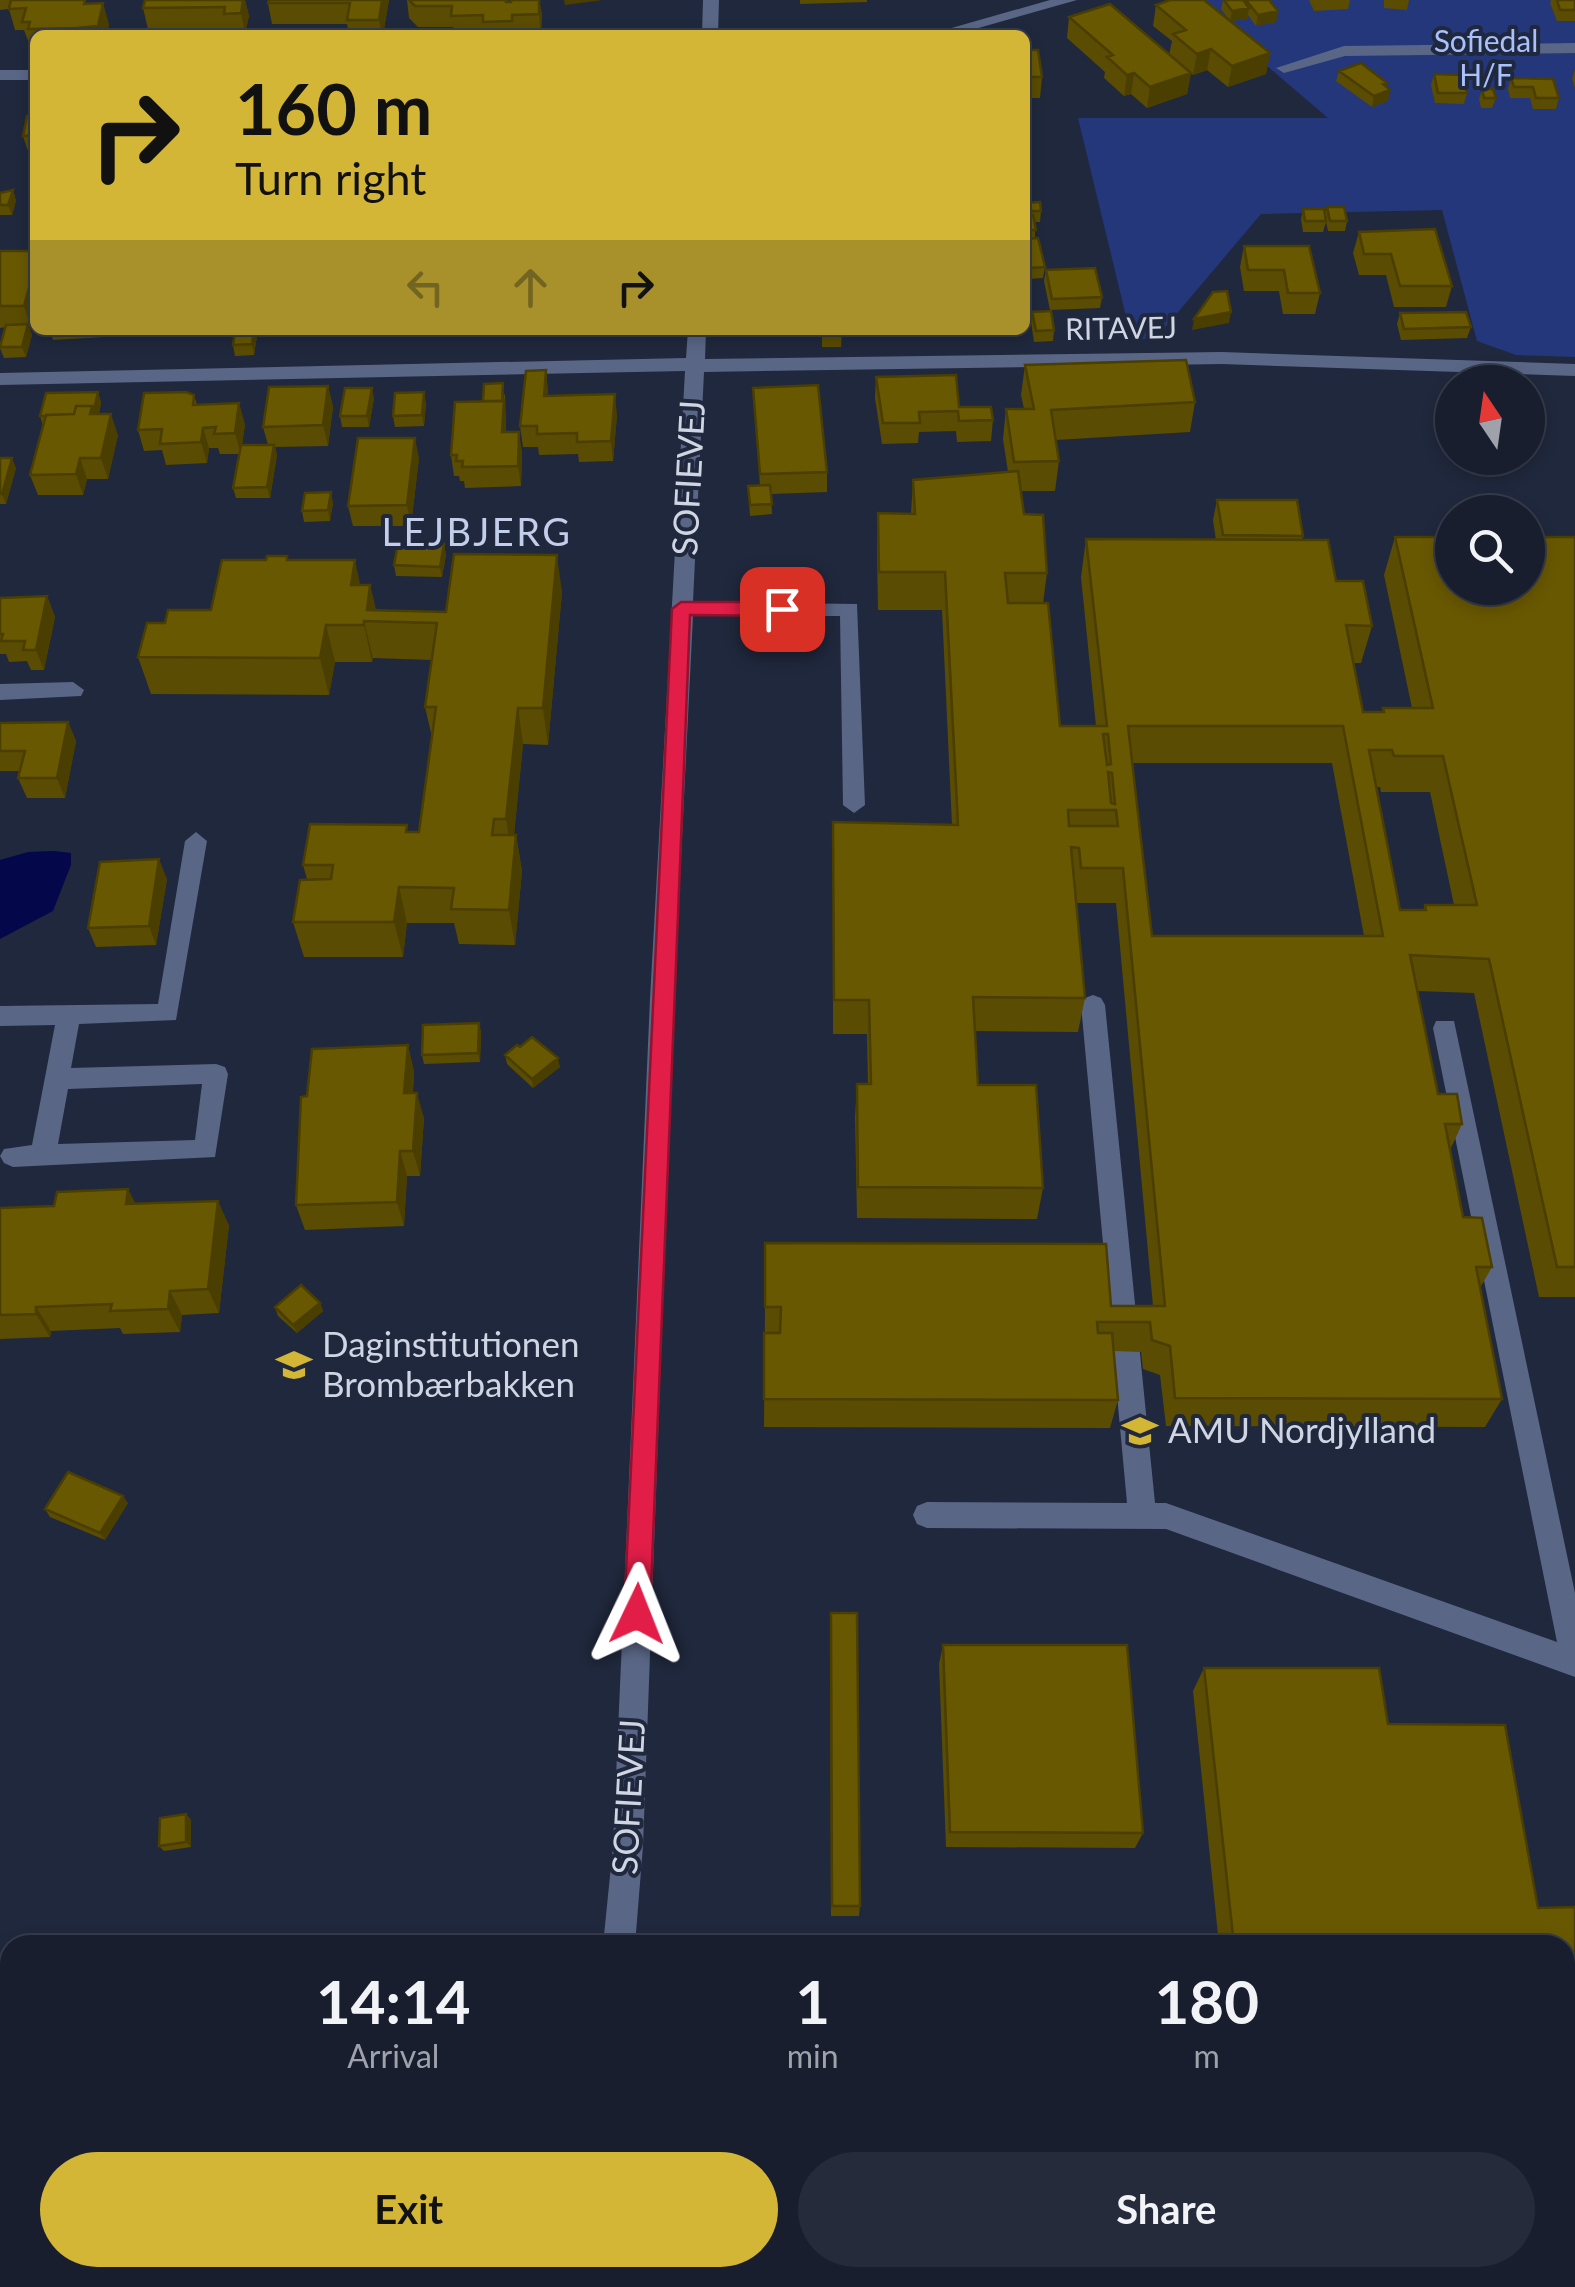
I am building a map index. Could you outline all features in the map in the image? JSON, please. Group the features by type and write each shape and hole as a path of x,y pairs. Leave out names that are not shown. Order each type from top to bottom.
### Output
{"street":[{"path":"710,30 711,0"},
{"path":"995,0 996,20"},
{"path":"955,30 1069,0"},
{"path":"1284,68 1344,51 1575,48"},
{"path":"0,75 30,75"},
{"name":"SOFIEVEJ","path":"620,1935 628,1846 681,609 697,335"},
{"name":"RITAVEJ","path":"0,380 1222,358 1575,370"},
{"path":"681,609 850,609 854,805"},
{"path":"0,692 73,690"},
{"path":"0,1016 168,1013 196,841"},
{"path":"1093,1005 1142,1515"},
{"path":"43,1155 69,1015"},
{"path":"1445,1028 1575,1662"},
{"path":"13,1156 206,1150 216,1074 58,1079"},
{"path":"927,1515 1166,1516 1575,1662"}],"green space":[{"name":"Sofiedal H/F","path":"1190,0 1575,0 1575,357 1516,355 1477,341 1442,210 1261,214 1157,337 1132,341 1078,118 1328,118"}],"shaded area":[{"path":"28,852 71,853 71,865 53,911 0,939 0,860"}],"building":[{"path":"11,0 103,3 98,26 28,29 30,22 22,22 26,8 9,9"},
{"path":"145,0 243,0 241,13 224,14 225,7 143,8"},
{"path":"382,0 379,20 347,20 350,3 268,3"},
{"path":"409,0 539,0 539,14 512,15 512,21 483,22 483,15 451,16 452,6 415,6"},
{"path":"1170,0 1204,0 1270,53 1232,66 1211,49 1197,54 1173,34 1186,30 1156,5"},
{"path":"1224,0 1243,0 1249,8 1232,11"},
{"path":"1246,0 1269,0 1278,11 1258,15"},
{"path":"1557,0 1575,0 1575,10 1560,10"},
{"path":"1110,4 1191,73 1150,87 1134,73 1127,75 1107,57 1113,55 1069,17"},
{"path":"1030,50 1038,50 1042,77 1030,77"},
{"path":"1361,63 1387,83 1383,84 1390,90 1374,96 1339,71"},
{"path":"1434,74 1463,75 1467,93 1438,93"},
{"path":"1511,78 1553,79 1559,98 1536,98 1533,87 1514,87"},
{"path":"1482,89 1493,89 1496,98 1484,98"},
{"path":"30,116 30,135 23,136"},
{"path":"13,190 8,205 0,205 0,193"},
{"path":"1040,202 1041,211 1030,211 1030,203"},
{"path":"1327,207 1344,207 1347,221 1330,221"},
{"path":"1303,209 1324,209 1326,221 1305,221"},
{"path":"1030,215 1033,215 1036,230 1030,230"},
{"path":"1435,229 1452,286 1400,286 1391,254 1364,254 1359,232"},
{"path":"1038,238 1045,267 1030,268 1030,239"},
{"path":"1244,246 1309,246 1320,293 1288,293 1284,270 1248,270"},
{"path":"0,251 30,251 30,284 24,306 0,306"},
{"path":"1095,268 1102,297 1052,299 1046,270"},
{"path":"1227,291 1231,312 1194,319 1213,292"},
{"path":"1051,311 1054,330 1036,331 1032,312"},
{"path":"1466,312 1471,327 1404,329 1400,313"},
{"path":"28,324 22,347 0,347 6,325"},
{"path":"234,335 253,335 252,344 233,345"},
{"path":"1186,360 1195,402 1051,410 1059,461 1014,462 1006,409 1034,409 1025,365"},
{"path":"546,370 544,396 615,394 611,441 577,442 577,433 537,434 537,426 520,426 526,371"},
{"path":"956,375 959,407 991,407 993,420 959,421 958,411 919,412 920,423 883,423 876,377"},
{"path":"503,383 502,401 483,401 484,384"},
{"path":"818,385 827,472 760,474 753,388"},
{"path":"328,386 323,425 263,427 269,387"},
{"path":"345,388 372,388 367,416 340,416"},
{"path":"98,392 94,410 92,406 76,406 74,414 40,416 46,393"},
{"path":"424,392 422,415 393,416 395,393"},
{"path":"144,393 194,395 193,405 239,403 235,433 214,434 216,427 203,428 201,442 160,444 162,429 138,430"},
{"path":"504,401 502,432 519,432 518,466 462,467 463,461 456,461 457,455 451,455 455,402"},
{"path":"76,406 92,406 90,414 111,414 101,458 80,458 76,474 30,475 46,415 74,414"},
{"path":"358,438 415,438 407,505 348,506"},
{"path":"241,445 274,445 267,487 233,488"},
{"path":"0,458 12,458 2,494 0,494"},
{"path":"1018,471 1024,514 1043,515 1047,573 1005,573 1008,603 1048,603 1060,726 1107,726 1086,539 1328,540 1336,581 1363,581 1372,626 1346,625 1363,712 1384,712 1383,708 1433,708 1395,537 1435,537 1435,605 1545,605 1545,537 1575,537 1575,1267 1557,1267 1489,959 1410,955 1438,1094 1457,1094 1462,1124 1445,1124 1463,1217 1482,1218 1492,1267 1476,1267 1502,1399 1175,1398 1170,1346 1152,1340 1150,1322 1097,1322 1098,1333 1112,1333 1118,1400 764,1399 764,1333 780,1333 781,1307 765,1307 765,1243 1106,1244 1111,1306 1165,1306 1123,868 1081,868 1079,848 1071,847 1085,998 973,997 978,1085 1036,1085 1043,1188 858,1187 857,1084 871,1084 869,1000 834,1000 833,822 958,825 945,572 879,572 878,513 915,514 913,480","holes":["1128,726 1343,726 1383,936 1152,936","1103,734 1108,734 1111,764 1107,765","1369,750 1392,750 1394,756 1443,756 1477,905 1425,905 1426,910 1400,910","1108,772 1112,773 1115,804 1111,803","1068,810 1116,810 1118,826 1069,826"]},
{"path":"770,485 772,504 750,505 748,486"},
{"path":"331,492 328,510 302,511 305,493"},
{"path":"1217,500 1297,500 1303,536 1223,535"},
{"path":"398,543 444,544 440,567 394,565"},
{"path":"454,554 557,555 543,708 518,708 506,819 494,819 492,835 516,835 509,910 451,909 454,888 399,887 394,922 293,922 300,880 331,879 333,865 303,865 310,824 407,825 406,832 419,832 436,707 425,707 437,623 364,621 364,625 326,625 320,658 138,657 147,623 165,623 168,610 211,610 222,560 266,560 267,556 287,556 287,560 355,560 351,585 370,585 367,610 446,612"},
{"path":"47,596 36,650 23,650 25,641 1,641 0,598"},
{"path":"68,722 57,778 18,778 25,751 0,751 0,723"},
{"path":"159,859 149,926 88,928 100,862"},
{"path":"479,1023 478,1053 422,1055 423,1025"},
{"path":"532,1037 558,1058 532,1079 505,1055"},
{"path":"408,1045 404,1093 417,1093 413,1151 400,1151 397,1202 296,1205 301,1097 307,1096 312,1049"},
{"path":"128,1189 126,1204 218,1201 208,1289 170,1291 168,1309 110,1311 112,1304 36,1307 36,1314 0,1315 0,1208 54,1206 57,1192"},
{"path":"301,1285 320,1303 293,1325 275,1307"},
{"path":"68,1472 123,1496 100,1533 45,1509"},
{"path":"831,1613 857,1613 860,1906 832,1906"},
{"path":"943,1645 1127,1645 1143,1833 950,1832"},
{"path":"1204,1668 1379,1668 1388,1724 1505,1725 1538,1908 1575,1907 1575,1935 1233,1935"},
{"path":"186,1814 186,1842 159,1846 160,1818"}],"place":[{"name":"Daginstitutionen Brombærbakken","path":"294,1365"},
{"name":"AMU Nordjylland","path":"1140,1431"}],"district":[{"name":"LEJBJERG","path":"477,533"}],"route":[{"path":"637,1614 681,609 782,609"}]}
